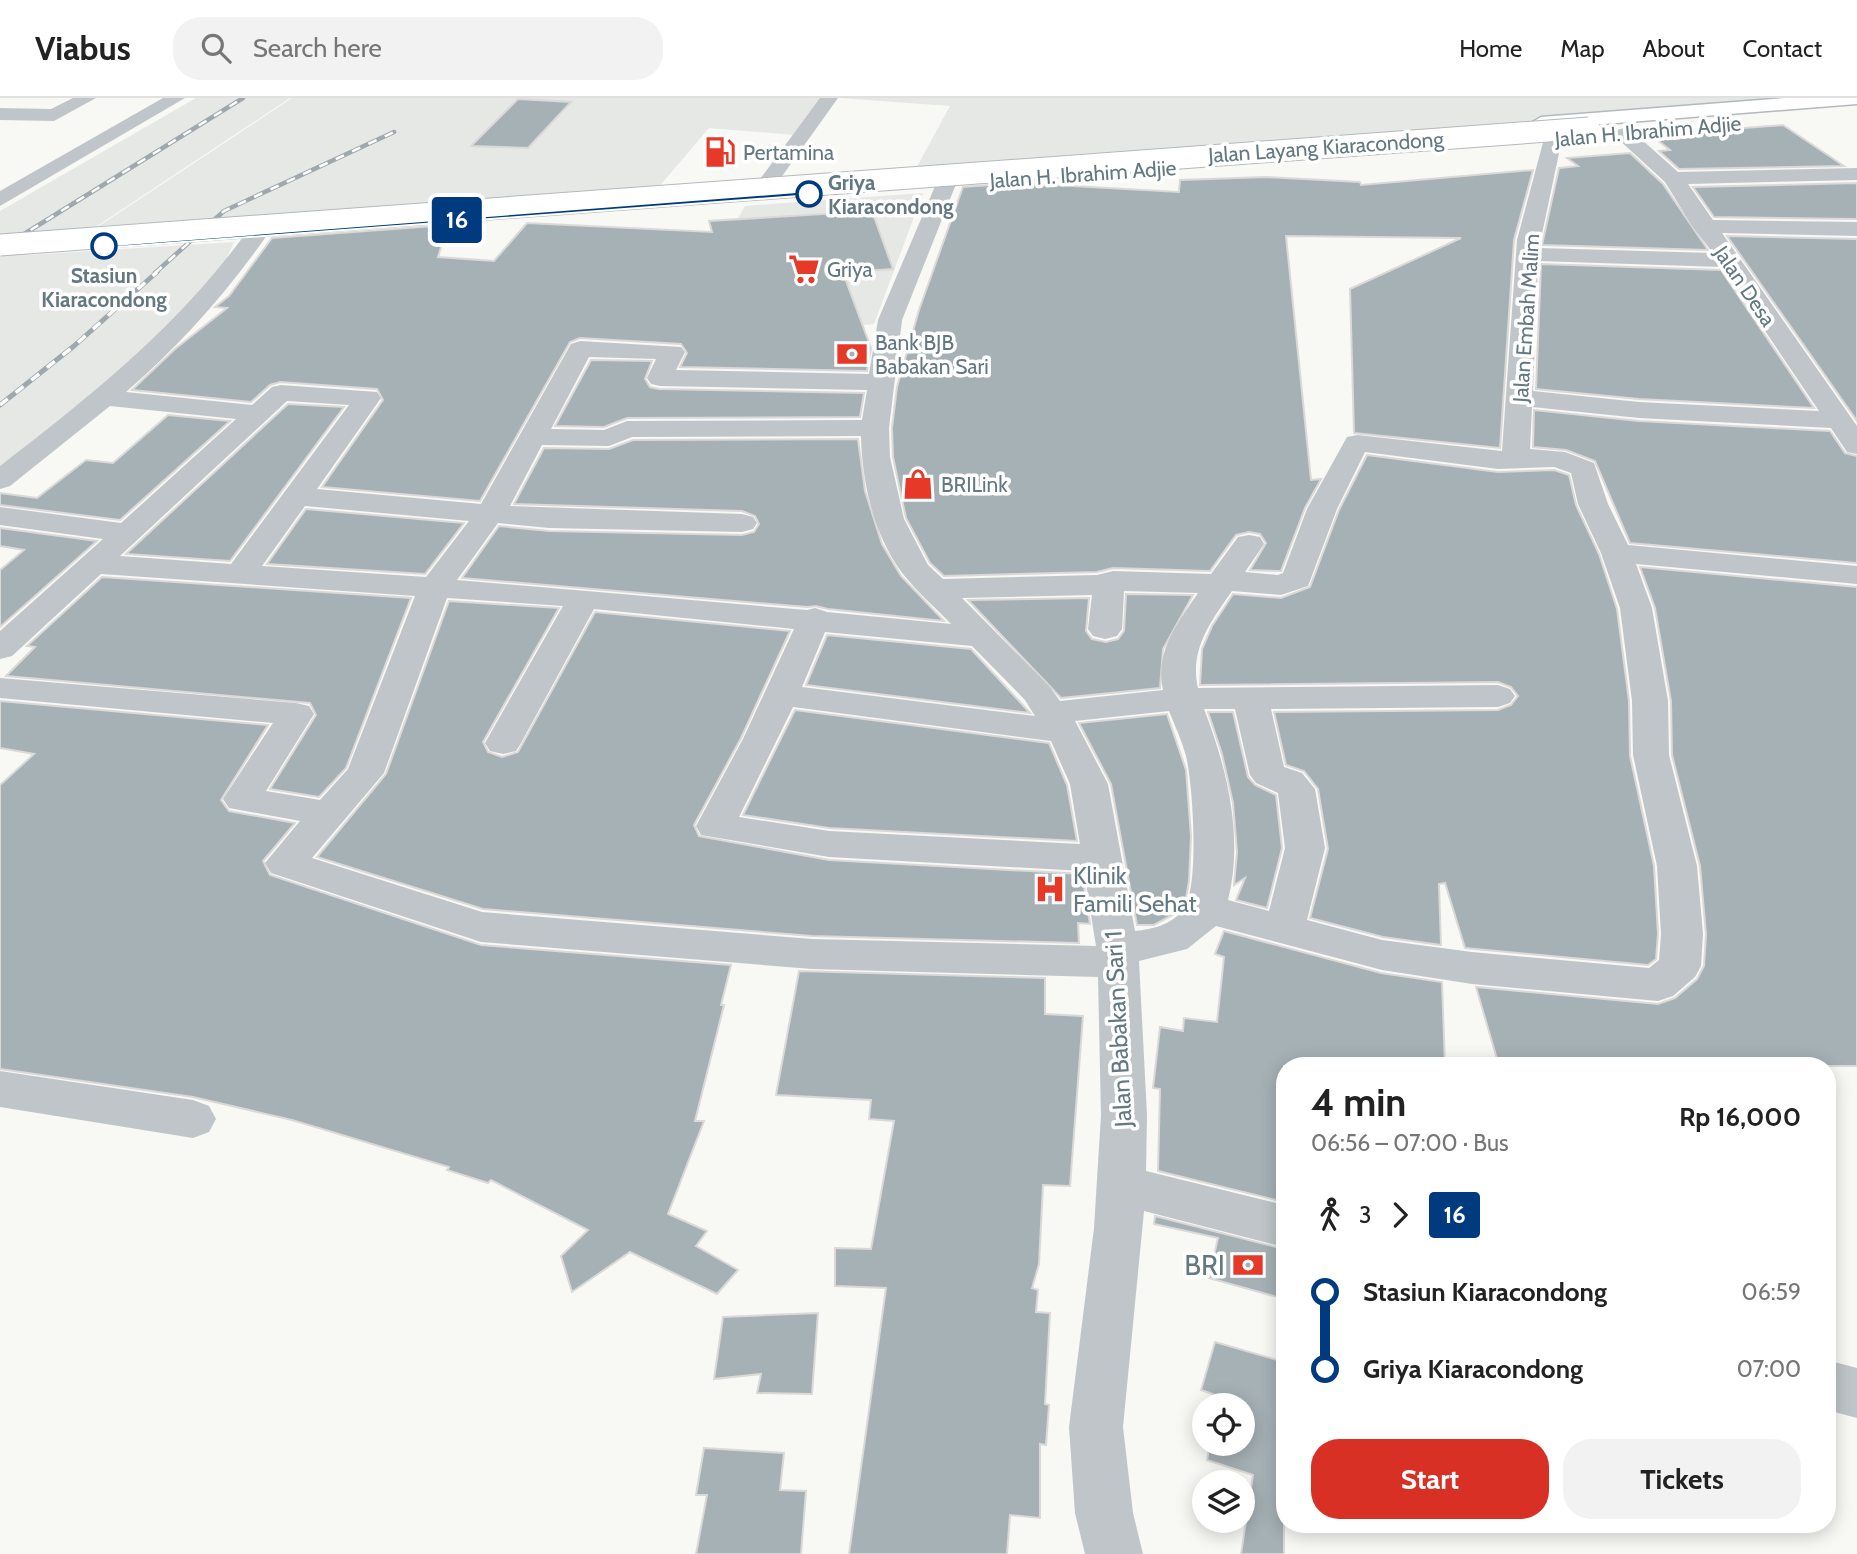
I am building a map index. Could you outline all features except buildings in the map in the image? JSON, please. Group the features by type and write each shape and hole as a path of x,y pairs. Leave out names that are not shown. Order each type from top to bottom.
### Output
{"main road":[{"name":"Jalan H. Ibrahim Adjie","path":"0,253 157,234 941,176 1665,113 1857,107"},
{"name":"Jalan H. Ibrahim Adjie","path":"0,238 157,234 256,235 768,182 941,176 1552,139 1606,129 1686,128 1857,107"},
{"path":"1606,129 1816,110"},
{"name":"Jalan Layang Kiaracondong","path":"0,245 1606,129 1665,113"}],"street":[{"path":"0,114 54,115 87,98"},
{"path":"768,182 829,98"},
{"path":"129,99 173,100"},
{"path":"0,200 173,100"},
{"name":"Jalan Desa","path":"1606,129 1672,178 1857,446"},
{"name":"Jalan Embah Malim","path":"1516,456 1527,254 1552,139"},
{"path":"1672,178 1857,174"},
{"name":"Jalan Babakan Sari 1","path":"941,176 890,320 875,428 876,457 889,519 915,569 1037,693 1058,722 1089,784 1118,955 1124,1115 1119,1228 1096,1427 1104,1513 1114,1554"},
{"path":"1703,226 1857,229"},
{"path":"0,480 105,398 201,306 256,235"},
{"path":"1527,254 1727,260"},
{"path":"881,382 660,378 672,352 580,349 489,514 434,589 365,773 285,863 481,927 812,954 1118,955 1177,937 1195,924 1205,909 1213,858 1208,770 1181,699 1177,674 1179,652 1186,634 1249,544"},
{"path":"0,649 256,413 284,392 368,398 240,574"},
{"path":"1521,397 1629,412 1831,410 1857,401"},
{"path":"105,398 256,413"},
{"path":"532,437 609,439 627,429 875,428"},
{"path":"933,589 1099,585 1109,582 1281,585 1297,579 1302,557 1324,502 1357,443 1498,460 1516,456 1574,462 1584,469 1592,505 1617,553 1636,608 1650,701 1651,755 1678,866 1682,934 1679,966 1658,985 1472,968 1382,955 1205,909"},
{"path":"297,496 608,522 649,519 742,523"},
{"path":"0,516 127,533"},
{"path":"1617,553 1857,575"},
{"path":"94,564 584,598 815,618 979,637"},
{"path":"1105,629 1109,582"},
{"path":"503,743 584,598"},
{"path":"815,618 761,739 715,826 829,844 1103,859"},
{"path":"0,688 296,714 242,799 330,814"},
{"path":"780,695 1058,722 1181,699 1498,696"},
{"path":"1251,700 1265,769 1269,775 1289,782 1296,789 1304,848 1299,880 1283,930"},
{"path":"0,1089 193,1119"},
{"path":"1121,1185 1276,1224"},
{"path":"1836,1387 1857,1393"}],"shaded area":[{"path":"196,98 290,98 94,228 58,230 28,255 234,242 223,267 165,333 92,398 0,468 0,211"},
{"path":"292,98 823,98 795,135 709,128 657,189 99,226"},
{"path":"839,98 1833,98 913,174 950,106"},
{"path":"923,193 874,324 669,341 745,206"}],"railway":[{"path":"0,249 243,98"},
{"path":"155,273 224,211 394,132"},
{"path":"0,405 74,346 157,272"}],"bus line":[{"name":"16","path":"104,246 809,194"}],"place":[{"name":"Pertamina","path":"720,152"},
{"name":"Griya Kiaracondong","path":"809,194"},
{"name":"Stasiun Kiaracondong","path":"104,246"},
{"name":"Griya","path":"804,269"},
{"name":"Bank BJB Babakan Sari","path":"852,354"},
{"name":"BRILink","path":"918,484"},
{"name":"Klinik Famili Sehat","path":"1050,889"},
{"name":"BRI","path":"1248,1265"}]}
